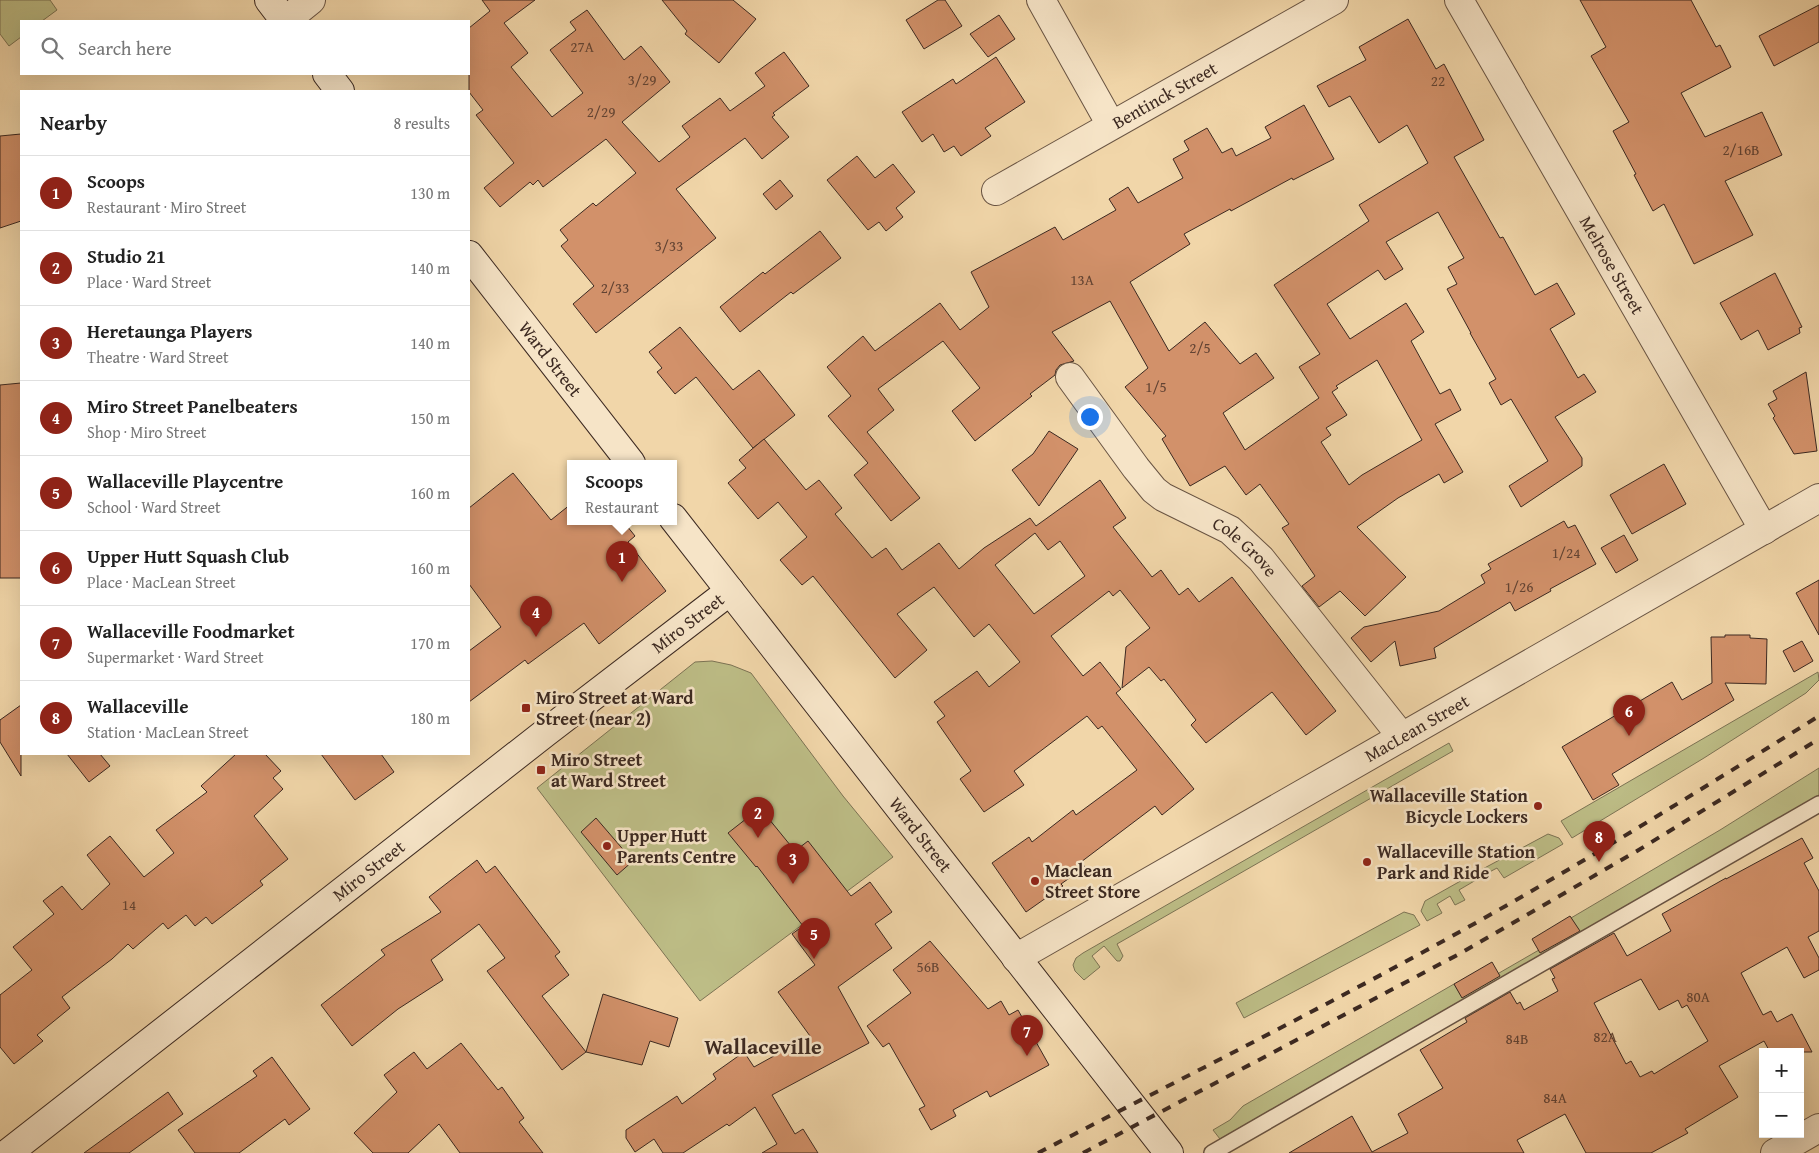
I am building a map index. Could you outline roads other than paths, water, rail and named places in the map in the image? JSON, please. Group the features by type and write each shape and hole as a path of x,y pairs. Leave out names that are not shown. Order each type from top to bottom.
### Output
{"street":[{"path":"269,0 284,20"},
{"path":"286,20 311,0"},
{"path":"1041,0 1111,125"},
{"name":"Bentinck Street","path":"996,191 1334,0"},
{"name":"Melrose Street","path":"1459,0 1764,530"},
{"path":"328,75 339,90"},
{"name":"Ward Street","path":"470,256 629,460"},
{"name":"Cole Grove","path":"1070,377 1154,490 1163,497 1230,530 1261,559 1402,737"},
{"name":"MacLean Street","path":"1016,958 1819,498"},
{"name":"Ward Street","path":"677,523 1169,1153"},
{"name":"Miro Street","path":"8,1153 545,733 730,591"},
{"path":"1775,1153 1819,1128"}],"lane":[{"path":"1212,1153 1819,804"}],"railway":[{"path":"1038,1153 1329,1003 1425,951 1525,895 1624,836 1819,716"},
{"path":"1083,1153 1461,953 1637,851 1819,739"}],"place":[{"name":"Scoops","path":"622,582"},
{"name":"Miro Street Panelbeaters","path":"536,637"},
{"name":"Miro Street at Ward Street (near 2)","path":"526,708"},
{"name":"Upper Hutt Squash Club","path":"1629,736"},
{"name":"Miro Street at Ward Street","path":"541,770"},
{"name":"Wallaceville Station Bicycle Lockers","path":"1538,806"},
{"name":"Studio 21","path":"758,838"},
{"name":"Upper Hutt Parents Centre","path":"607,846"},
{"name":"Wallaceville Station Park and Ride","path":"1367,862"},
{"name":"Wallaceville","path":"1599,862"},
{"name":"Maclean Street Store","path":"1035,881"},
{"name":"Heretaunga Players","path":"793,884"},
{"name":"Wallaceville Playcentre","path":"814,959"},
{"name":"Wallaceville Foodmarket","path":"1027,1056"}],"district":[{"name":"Wallaceville","path":"763,1046"}]}
